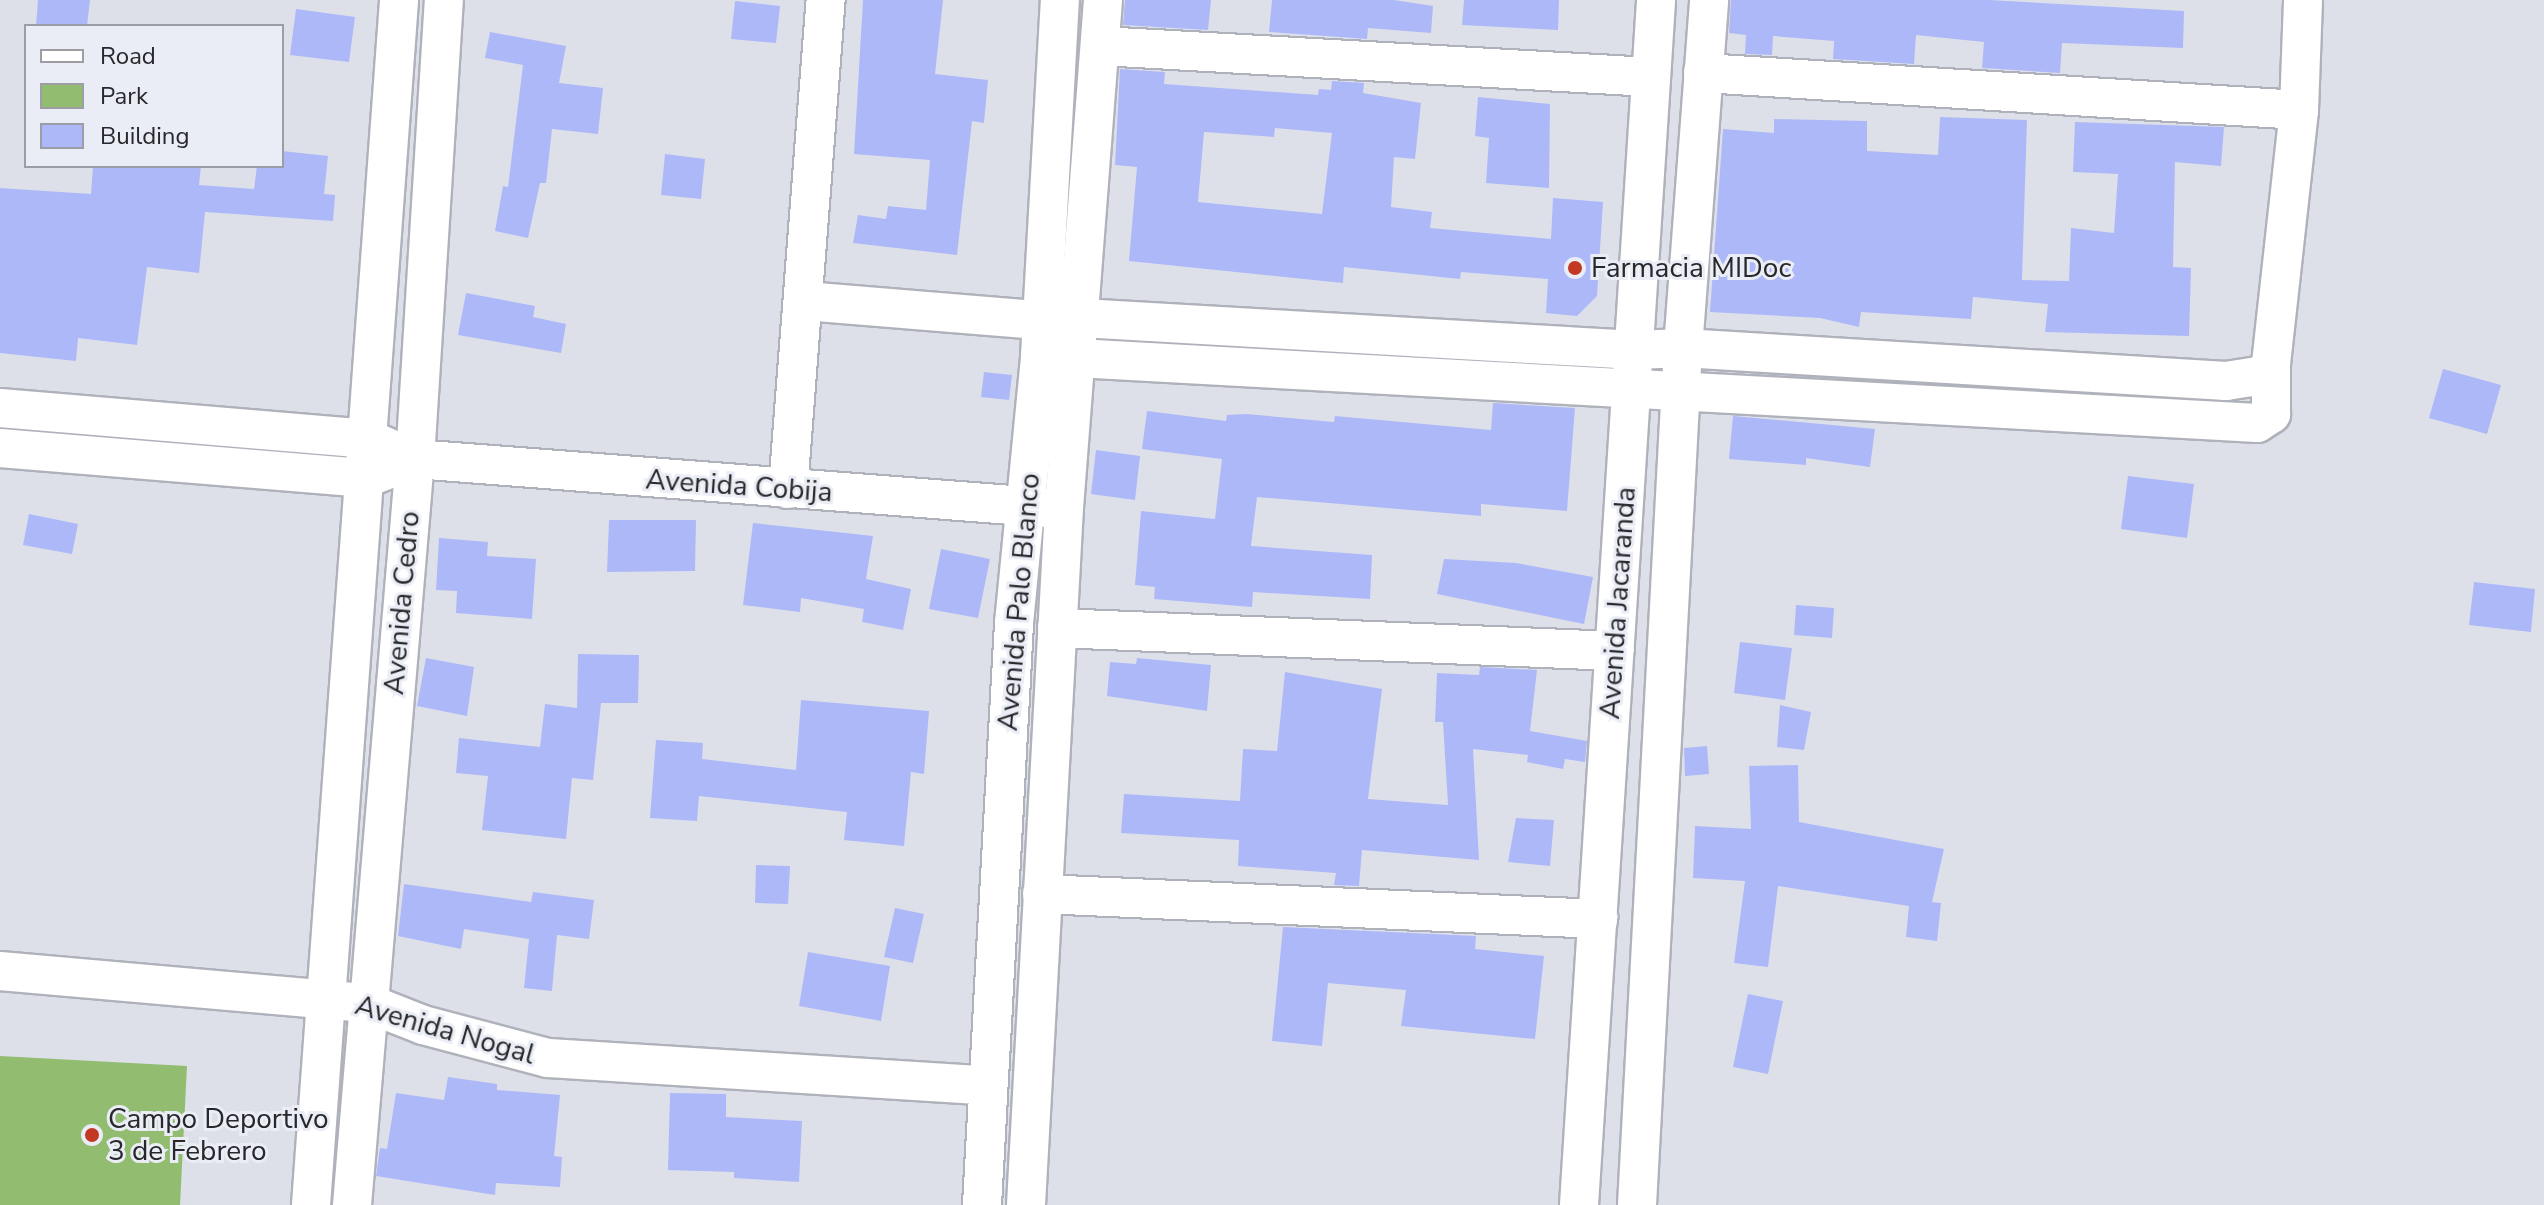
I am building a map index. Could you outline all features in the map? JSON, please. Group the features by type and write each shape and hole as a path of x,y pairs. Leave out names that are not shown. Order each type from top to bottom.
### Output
{"street":[{"name":"Avenida Cedro","path":"311,1205 399,0"},
{"name":"Avenida Cedro","path":"352,1205 415,459 444,0"},
{"path":"788,489 826,0"},
{"name":"Avenida Palo Blanco","path":"982,1205 1014,623 1039,338 1060,0"},
{"name":"Avenida Palo Blanco","path":"1026,1205 1064,508 1081,318 1103,0"},
{"name":"Avenida Jacaranda","path":"1579,1205 1656,0"},
{"name":"Avenida Jacaranda","path":"1637,1205 1645,1107 1683,348 1709,0"},
{"path":"805,301 1039,338 1078,357 2257,423 2271,414 2271,364 2299,110 2303,0"},
{"path":"1101,46 1651,77"},
{"path":"1703,73 2299,110"},
{"path":"1039,338 1081,318 1635,350 1683,348 2226,381 2263,375 2271,364"},
{"name":"Avenida Cobija","path":"0,408 369,439 415,459 1064,508"},
{"name":"Avenida Cobija","path":"0,448 366,478 415,459"},
{"path":"1057,628 1615,651"},
{"path":"1042,894 1598,919"},
{"name":"Avenida Nogal","path":"0,971 367,1003 423,1025 548,1058 987,1086"},
{"path":"1587,1102 1645,1107"}],"green space":[{"name":"Campo Deportivo 3 de Febrero","path":"0,1056 187,1066 180,1205 0,1205"}],"building":[{"path":"38,0 90,0 87,24 36,24"},
{"path":"863,0 943,0 935,74 988,80 984,123 972,121 957,255 853,243 858,215 886,219 888,206 926,210 930,160 854,154"},
{"path":"1125,0 1211,0 1208,30 1123,25"},
{"path":"1272,0 1394,0 1433,6 1431,33 1368,28 1367,39 1269,32"},
{"path":"1464,0 1559,0 1558,30 1462,25"},
{"path":"1731,0 1990,0 2184,11 2183,48 2062,43 2060,73 1982,68 1984,42 1916,35 1914,64 1833,59 1834,41 1773,36 1772,55 1745,54 1746,35 1729,33"},
{"path":"735,1 780,6 776,43 731,39"},
{"path":"296,9 355,17 349,62 290,55"},
{"path":"490,32 566,46 559,83 603,88 598,134 552,129 546,183 540,183 528,238 495,231 503,186 508,187 523,65 485,58"},
{"path":"1120,69 1165,72 1164,84 1318,95 1319,89 1331,90 1332,81 1364,83 1363,93 1421,103 1415,159 1394,157 1391,207 1432,212 1430,228 1551,239 1553,198 1603,202 1597,296 1577,316 1546,313 1548,279 1461,272 1460,279 1344,267 1343,283 1129,261 1137,167 1115,165","holes":["1275,128 1332,133 1322,214 1198,202 1204,132 1274,137"]},
{"path":"1478,97 1550,104 1549,188 1486,183 1489,138 1475,136"},
{"path":"1940,117 2027,120 2022,280 2069,281 2071,228 2114,233 2118,174 2073,172 2075,122 2224,127 2221,166 2175,162 2173,267 2191,268 2189,336 2045,332 2048,304 1973,297 1971,319 1861,312 1859,327 1820,318 1710,312 1723,129 1774,133 1774,119 1867,121 1867,151 1938,155"},
{"path":"284,151 328,156 324,194 335,195 333,221 205,212 199,273 147,267 137,345 78,338 76,361 0,353 0,188 91,194 93,168 201,168 199,185 254,189 257,168 284,168"},
{"path":"665,154 705,159 701,199 661,195"},
{"path":"466,293 535,306 533,317 566,324 561,353 458,335"},
{"path":"2443,369 2501,385 2487,434 2429,418"},
{"path":"984,372 1012,375 1009,400 981,397"},
{"path":"1493,403 1575,408 1567,511 1481,504 1481,516 1257,497 1251,546 1372,555 1370,599 1253,592 1252,607 1154,599 1155,587 1135,585 1141,511 1215,519 1222,459 1142,449 1147,411 1226,421 1227,415 1246,414 1334,422 1335,416 1491,430"},
{"path":"1733,416 1875,429 1870,467 1806,458 1806,465 1729,459"},
{"path":"1096,450 1140,456 1135,500 1091,494"},
{"path":"2128,476 2194,484 2187,538 2121,529"},
{"path":"29,514 78,524 72,554 23,545"},
{"path":"609,520 696,520 695,571 607,572"},
{"path":"753,523 873,536 866,579 911,589 903,630 862,622 864,609 801,598 800,612 743,605"},
{"path":"439,538 488,542 487,556 536,559 532,619 456,613 457,591 436,590"},
{"path":"941,549 990,559 978,618 929,609"},
{"path":"1444,559 1516,563 1593,577 1584,624 1437,594"},
{"path":"2474,582 2535,589 2531,632 2469,625"},
{"path":"1796,605 1834,608 1832,638 1794,635"},
{"path":"1740,642 1792,648 1785,700 1734,693"},
{"path":"578,654 639,655 638,703 601,703 593,780 572,778 566,839 482,830 488,776 456,773 459,738 540,747 545,704 577,708"},
{"path":"426,658 474,667 467,716 417,706"},
{"path":"1137,658 1211,665 1207,711 1107,696 1110,662 1136,664"},
{"path":"1480,667 1537,670 1530,731 1587,741 1585,762 1565,759 1563,769 1527,762 1528,755 1473,749 1479,860 1362,850 1359,886 1334,885 1336,873 1238,866 1239,840 1121,833 1124,794 1240,801 1243,749 1277,751 1285,672 1382,689 1368,799 1448,805 1443,722 1435,722 1437,673 1479,675"},
{"path":"801,700 929,711 924,774 911,772 904,846 844,840 847,812 699,796 697,821 650,818 656,740 703,743 702,759 796,770"},
{"path":"1780,705 1811,712 1804,750 1777,747"},
{"path":"1707,746 1709,774 1685,776 1684,748"},
{"path":"1798,765 1799,822 1944,849 1932,902 1941,903 1937,941 1906,937 1909,906 1778,886 1768,967 1734,963 1745,881 1693,878 1695,826 1751,829 1749,766"},
{"path":"1516,818 1554,820 1550,866 1508,862"},
{"path":"756,865 790,866 788,904 755,903"},
{"path":"404,884 531,902 533,892 594,900 589,939 557,935 552,991 524,988 529,939 464,929 461,949 398,936"},
{"path":"895,908 924,914 913,963 884,957"},
{"path":"1283,927 1476,936 1475,949 1544,956 1535,1039 1401,1026 1406,990 1328,983 1322,1046 1272,1041"},
{"path":"808,952 890,966 881,1021 799,1006"},
{"path":"1748,994 1783,1001 1768,1074 1733,1067"},
{"path":"448,1077 497,1084 497,1090 560,1095 554,1156 562,1157 560,1187 496,1183 495,1195 376,1176 380,1148 387,1149 396,1093 444,1100"},
{"path":"670,1093 726,1094 726,1117 802,1121 799,1182 734,1178 734,1172 668,1170"}],"place":[{"name":"Farmacia MIDoc","path":"1575,268"},
{"name":"Campo Deportivo 3 de Febrero","path":"92,1135"}]}
